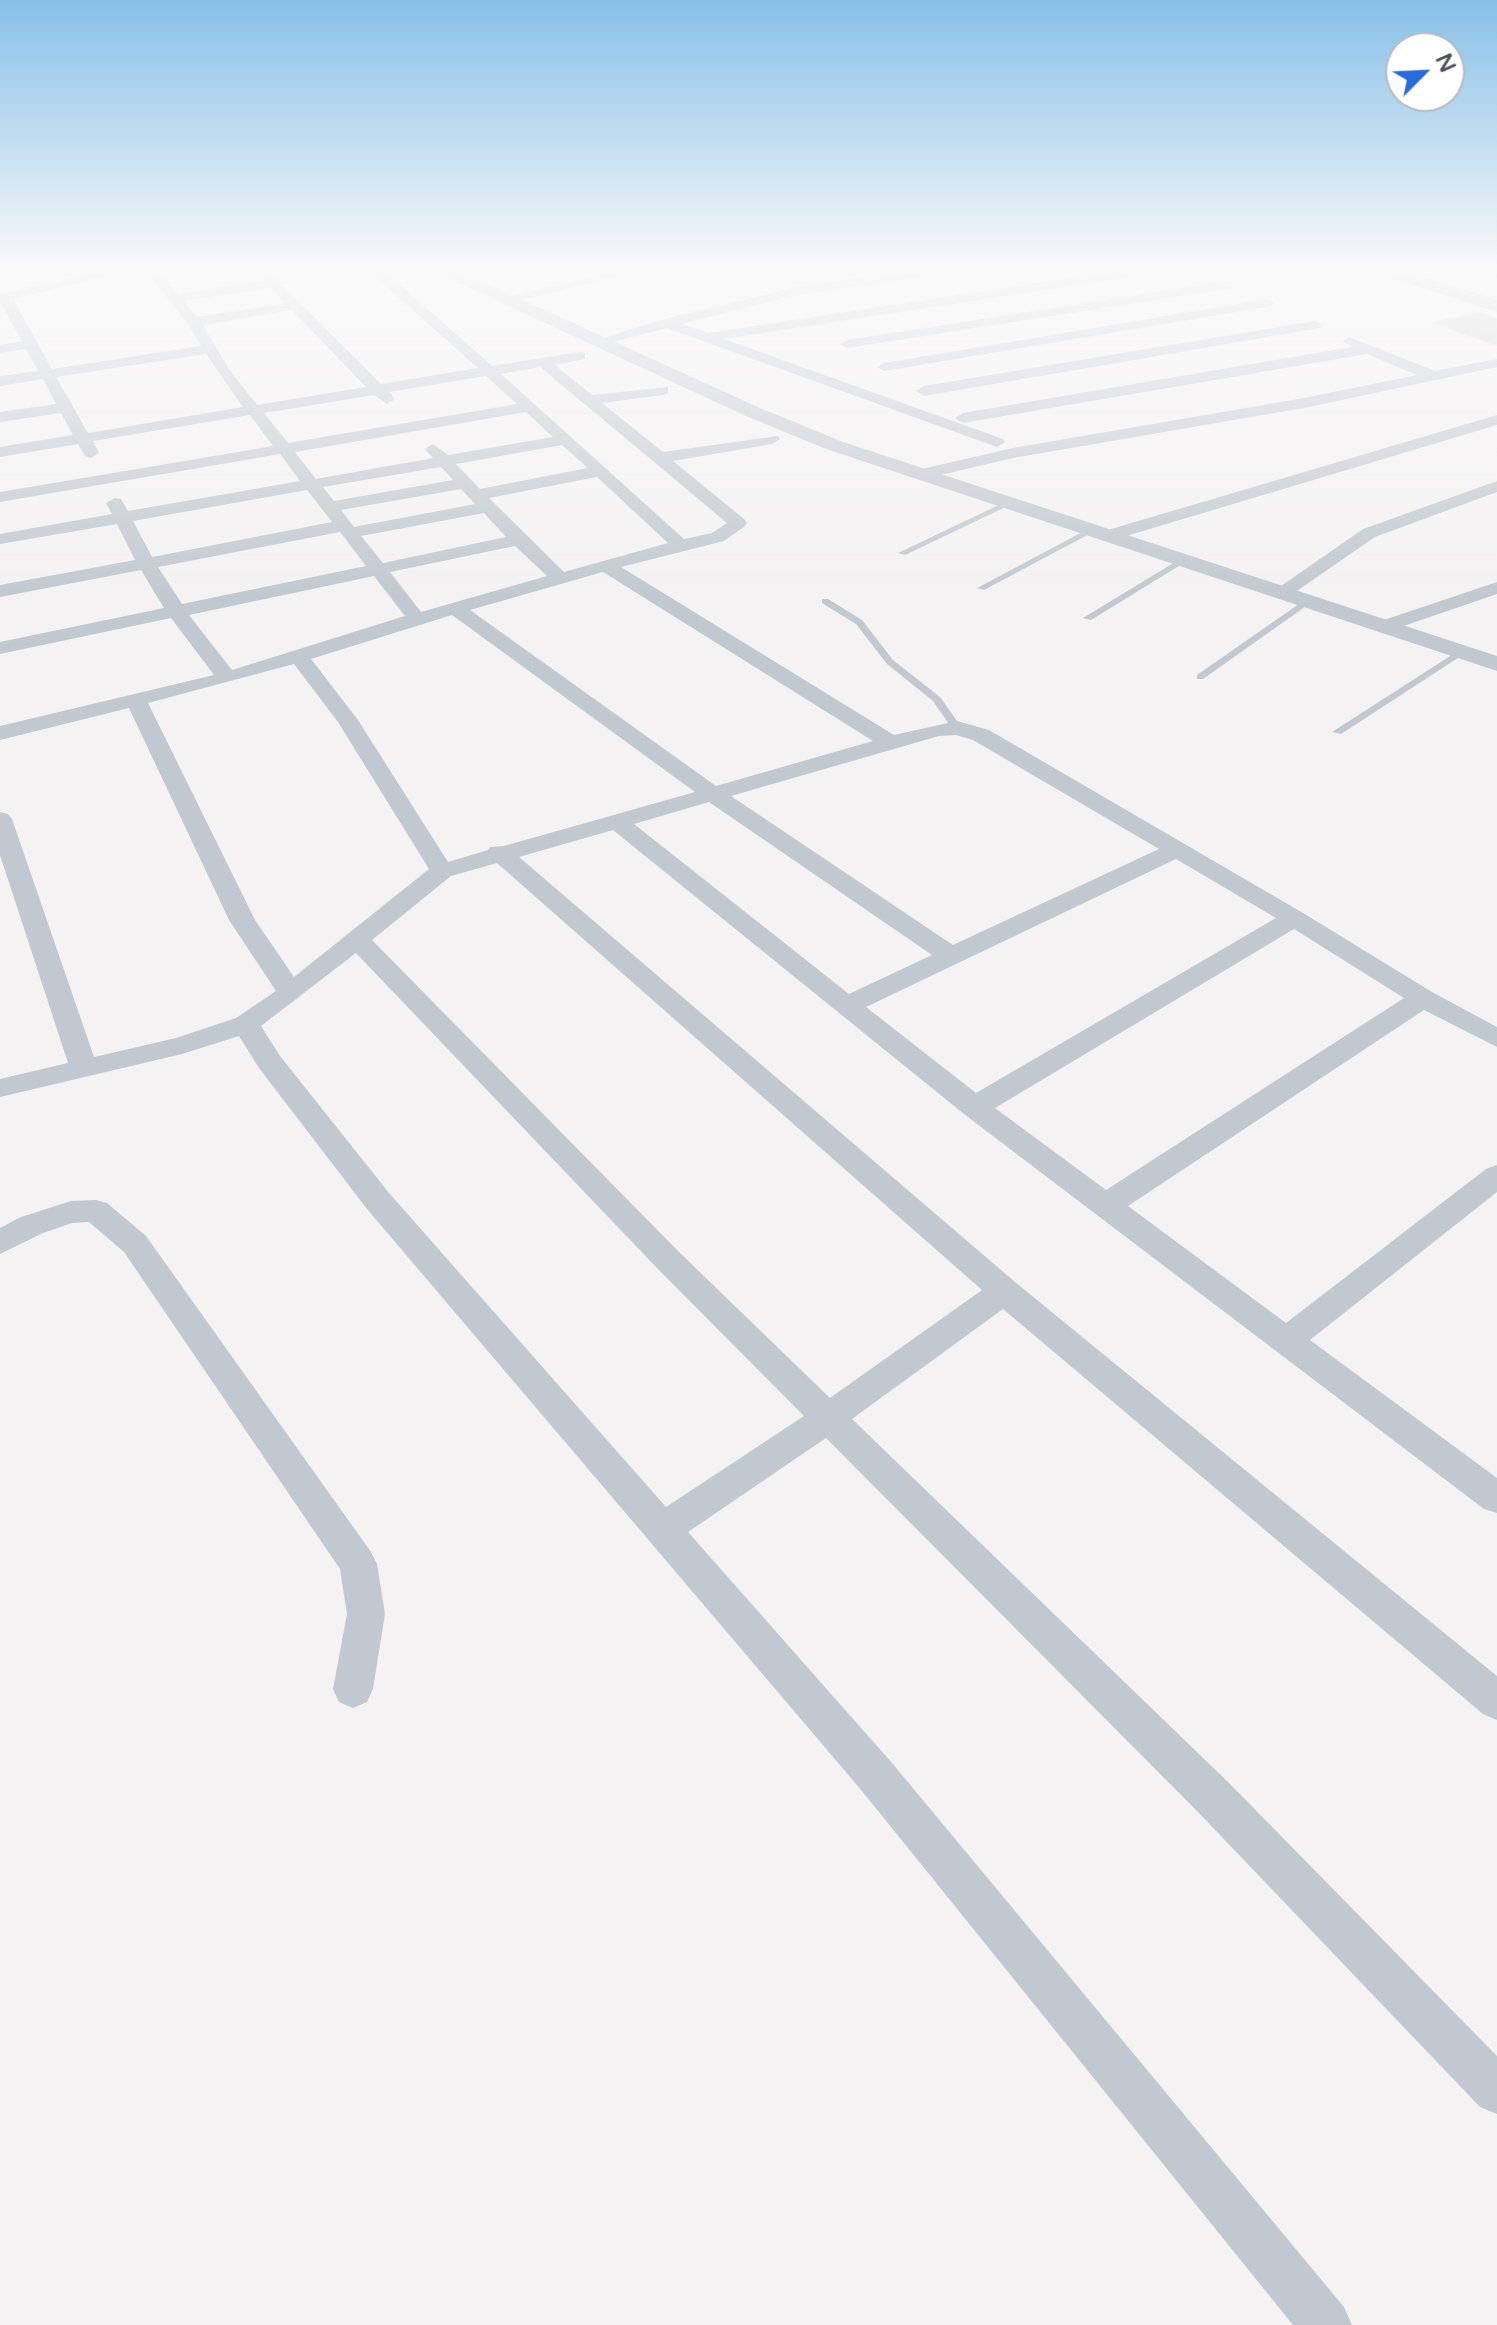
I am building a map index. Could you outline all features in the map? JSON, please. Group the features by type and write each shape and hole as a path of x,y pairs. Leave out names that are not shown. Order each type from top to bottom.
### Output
{"street":[{"path":"51,380 146,563 176,611 227,678"},
{"path":"232,380 283,448 307,473 345,530 417,619"},
{"path":"369,380 519,540 561,579"},
{"path":"0,452 426,380"},
{"path":"498,380 673,536 676,546"},
{"path":"0,733 227,678 417,619 718,537 738,523 565,380"},
{"path":"683,380 753,412 919,475 1497,664"},
{"path":"824,380 997,442"},
{"path":"906,380 1013,453"},
{"path":"924,391 995,380"},
{"path":"963,418 1183,380"},
{"path":"919,475 1013,453 1417,380"},
{"path":"589,400 663,390"},
{"path":"0,497 528,407"},
{"path":"0,417 63,408"},
{"path":"1099,534 1497,420"},
{"path":"659,458 772,439"},
{"path":"0,539 122,518 307,473 442,460 565,440"},
{"path":"401,451 430,446"},
{"path":"0,591 345,530 476,495 600,471"},
{"path":"1281,593 1369,533 1497,486"},
{"path":"328,507 476,495"},
{"path":"0,648 519,540"},
{"path":"607,567 891,743"},
{"path":"1385,626 1497,588"},
{"path":"1477,596 1497,602"},
{"path":"456,609 711,793 953,957"},
{"path":"298,656 347,720 442,871"},
{"path":"137,702 242,920 275,973 292,992"},
{"path":"0,1088 182,1045 246,1024 292,992 442,871 499,852 891,743 957,728 981,735 1294,918 1423,998 1497,1038"},
{"path":"0,819 84,1067"},
{"path":"615,820 974,1107 1497,1498"},
{"path":"845,1006 1176,850"},
{"path":"499,852 1004,1291 1497,1701"},
{"path":"974,1107 1294,918"},
{"path":"357,939 667,1259 1214,1798 1497,2090"},
{"path":"1106,1205 1423,998"},
{"path":"246,1024 269,1062 378,1201 877,1777 1326,2325"},
{"path":"1286,1341 1497,1176"},
{"path":"0,1242 32,1225 71,1212 96,1211 135,1244 358,1564 366,1614 353,1689"},
{"path":"661,1531 829,1417 1004,1291"}],"lane":[{"path":"902,553 1008,504"},
{"path":"981,588 1099,534"},
{"path":"1088,618 1183,561"},
{"path":"825,601 859,622 890,662 937,699 957,728"},
{"path":"1200,677 1306,602"},
{"path":"1337,732 1461,652"}]}
